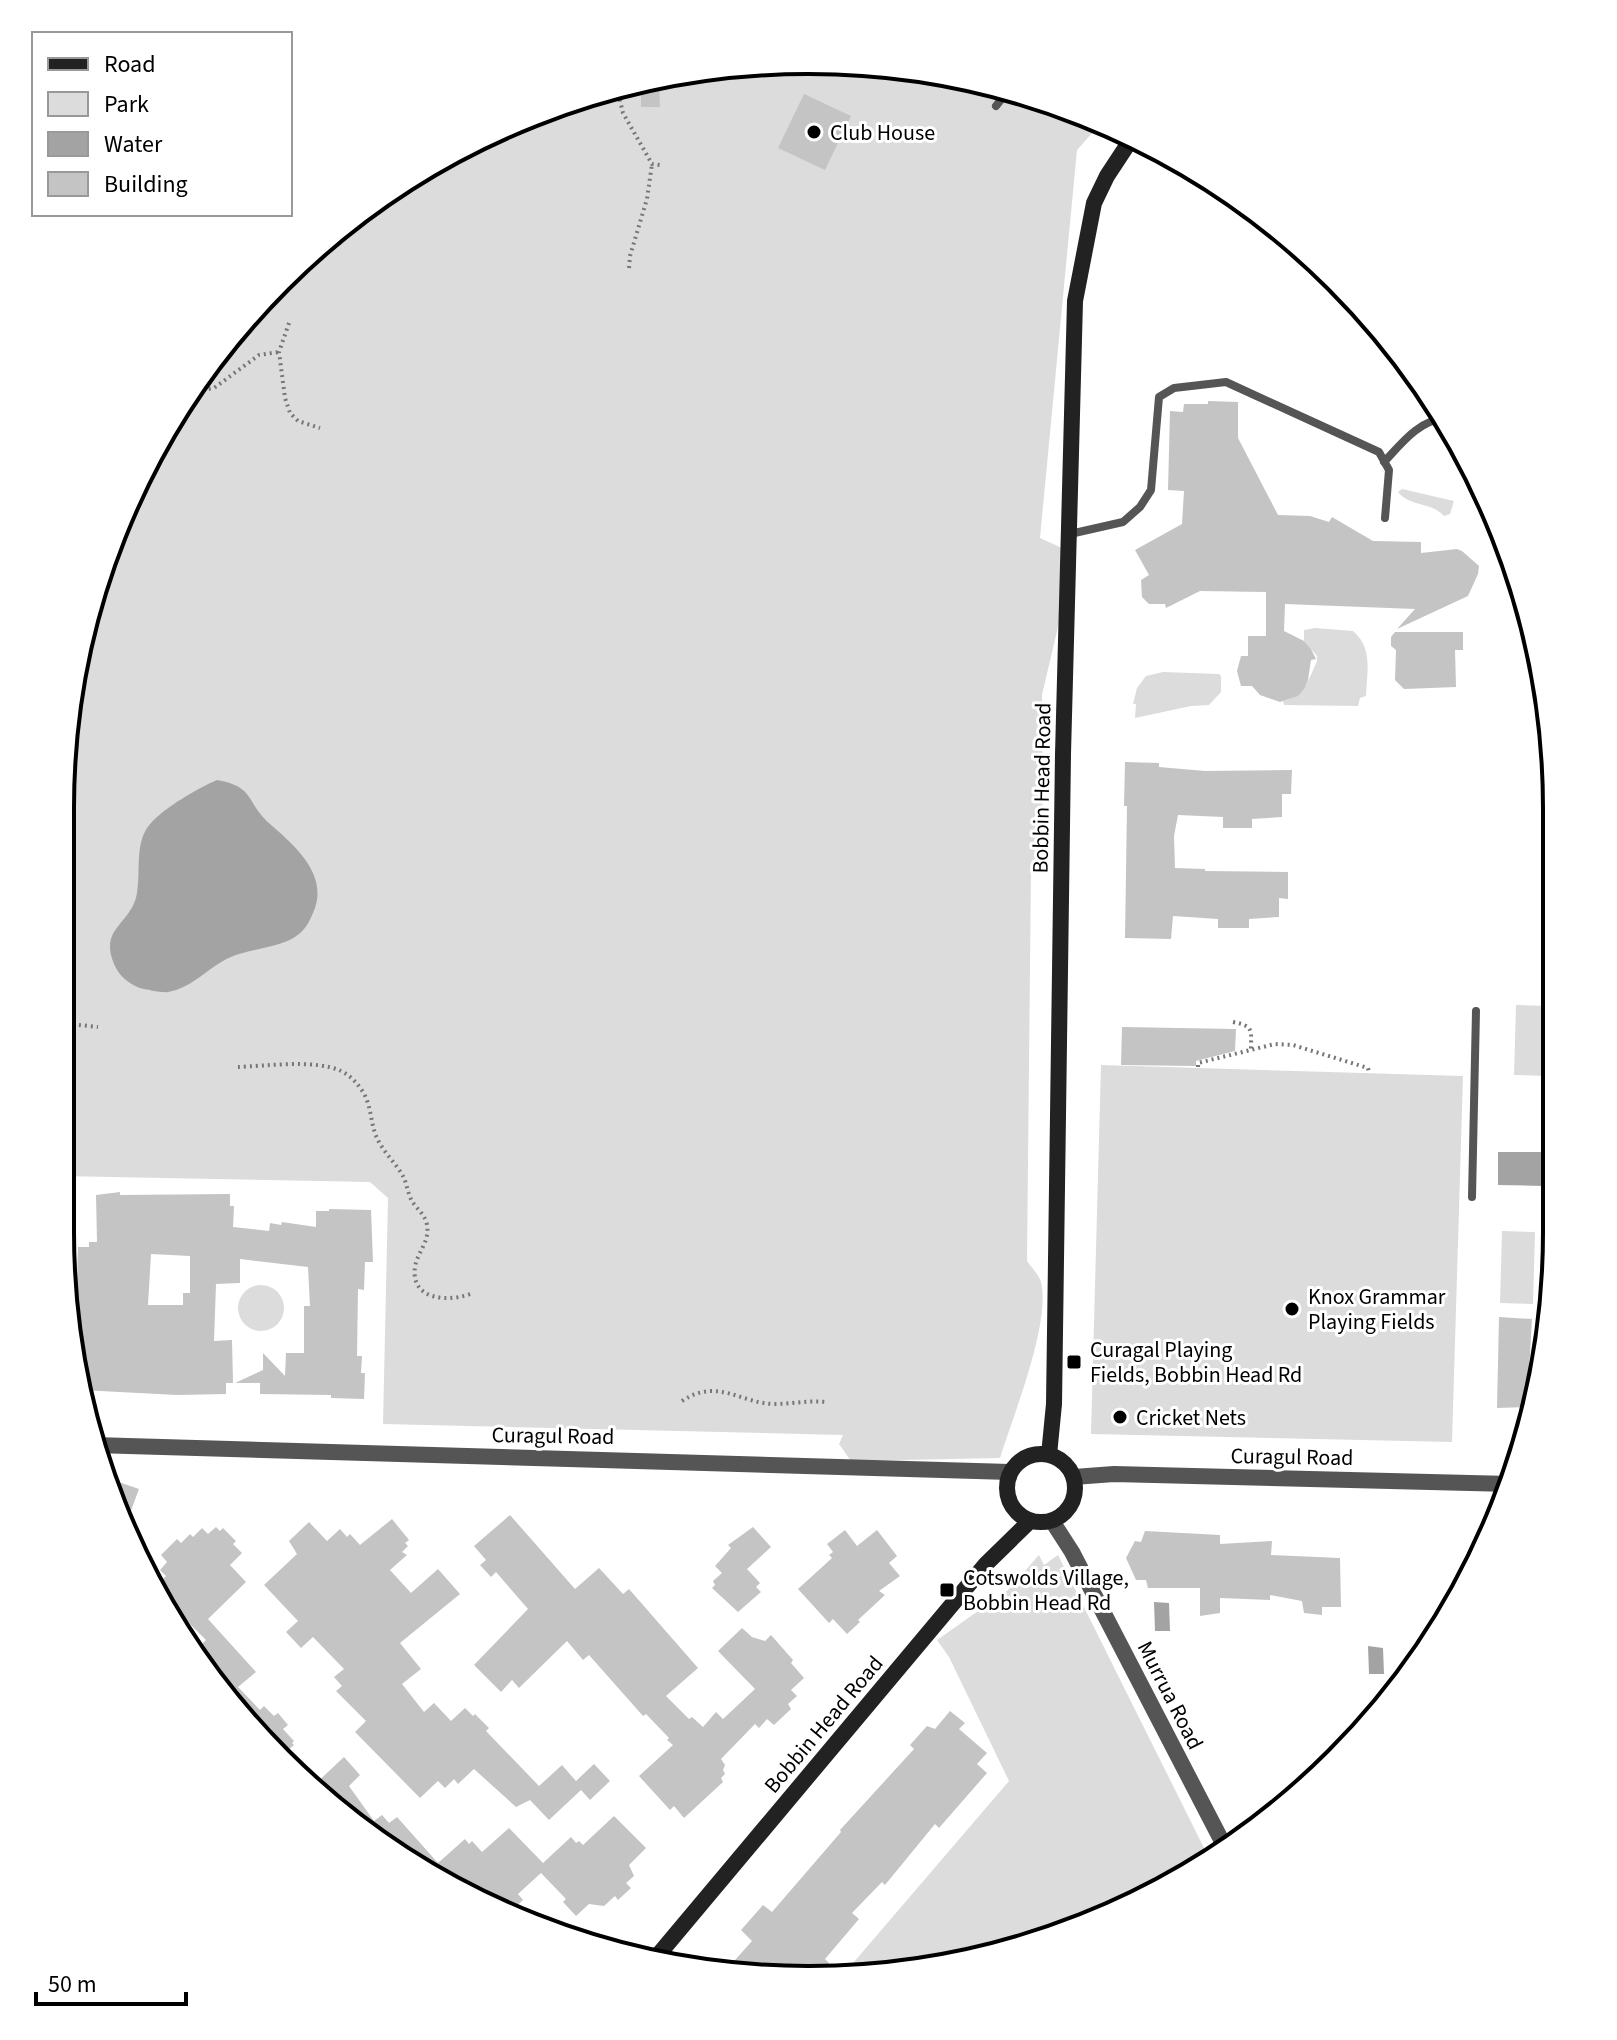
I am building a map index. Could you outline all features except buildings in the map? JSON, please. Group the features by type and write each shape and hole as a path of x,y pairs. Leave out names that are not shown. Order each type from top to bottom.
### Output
{"main road":[{"name":"Bobbin Head Road","path":"1049,1455 1054,1404 1059,981 1075,301 1094,203 1126,147"},
{"path":"1049,1455 1060,1459 1074,1477 1072,1502 1062,1516 1052,1521 1030,1521 1011,1506 1007,1495 1010,1472 1027,1456 1049,1455"},
{"name":"Bobbin Head Road","path":"661,1951 986,1564 1030,1521"}],"street":[{"name":"Curagul Road","path":"106,1445 1010,1472"},
{"name":"Curagul Road","path":"1074,1477 1114,1474 1498,1484"},
{"name":"Murrua Road","path":"1052,1521 1072,1552 1221,1839"}],"lane":[{"path":"996,106 1001,100"},
{"path":"1069,534 1123,522 1140,507 1151,490 1159,397 1174,388 1226,382 1379,452 1389,470 1385,518"},
{"path":"1384,462 1414,430 1432,421"},
{"path":"1472,1197 1476,1011"}],"path":[{"path":"620,99 623,113 652,164 647,199 629,268"},
{"path":"652,164 660,165"},
{"path":"289,323 279,352 290,413 298,421 320,428"},
{"path":"206,389 214,388 259,355 279,352"},
{"path":"1233,1022 1250,1028 1251,1050"},
{"path":"74,1024 98,1027"},
{"path":"1198,1067 1198,1063 1275,1044 1293,1045 1368,1068 1369,1072"},
{"path":"238,1067 316,1066 338,1070 353,1078 370,1107 371,1124 378,1142 393,1158 406,1181 411,1199 426,1221 428,1237 415,1267 417,1283 427,1295 444,1300 460,1299 473,1293"},
{"path":"682,1401 712,1392 739,1395 772,1405 808,1400 826,1402"}],"green space":[{"path":"808,74 857,76 904,80 999,99 1093,132 1077,150 1040,538 1075,554 1042,695 1043,859 1031,868 1027,1261 1040,1279 1043,1300 1036,1345 1000,1458 851,1461 839,1444 843,1435 383,1424 388,1198 370,1182 74,1176 74,808 80,713 99,618 113,572 150,484 198,400 256,324 289,289 324,256 400,198 441,172 527,130 618,99 713,80"},
{"path":"1402,489 1454,501 1450,514 1444,516 1433,508 1403,497 1398,492"},
{"path":"1304,630 1353,631 1364,645 1367,660 1366,696 1360,698 1358,706 1284,705 1283,701 1296,696 1305,686 1317,661 1317,656 1304,641"},
{"path":"1163,672 1219,674 1221,692 1209,705 1135,718 1136,704 1133,704 1137,688 1146,676"},
{"path":"1516,1005 1543,1006 1543,1076 1514,1075"},
{"name":"Knox Grammar Playing Fields","path":"1101,1065 1463,1076 1452,1442 1091,1434"},
{"path":"1502,1231 1535,1232 1533,1304 1500,1303"},
{"path":"261,1285 277,1292 284,1308 277,1324 261,1331 245,1324 238,1308 245,1292"},
{"path":"1039,1555 1044,1565 1058,1555 1205,1850 1133,1890 1045,1927 952,1952 852,1964 1009,1781 949,1657 937,1640 1008,1590"}],"water":[{"path":"217,780 244,791 262,816 306,861 316,883 315,908 304,929 293,938 231,957 177,990 162,992 140,988 118,972 110,944 134,904 142,838 151,823 164,811"},
{"path":"1498,1152 1542,1152 1543,1186 1498,1185"},
{"path":"1154,1602 1169,1603 1170,1631 1155,1631"},
{"path":"1368,1646 1383,1648 1384,1674 1369,1674"}],"place":[{"name":"Club House","path":"814,132"},
{"name":"Knox Grammar Playing Fields","path":"1292,1309"},
{"name":"Curagal Playing Fields, Bobbin Head Rd","path":"1074,1362"},
{"name":"Cricket Nets","path":"1120,1417"},
{"name":"Cotswolds Village, Bobbin Head Rd","path":"947,1590"}]}
